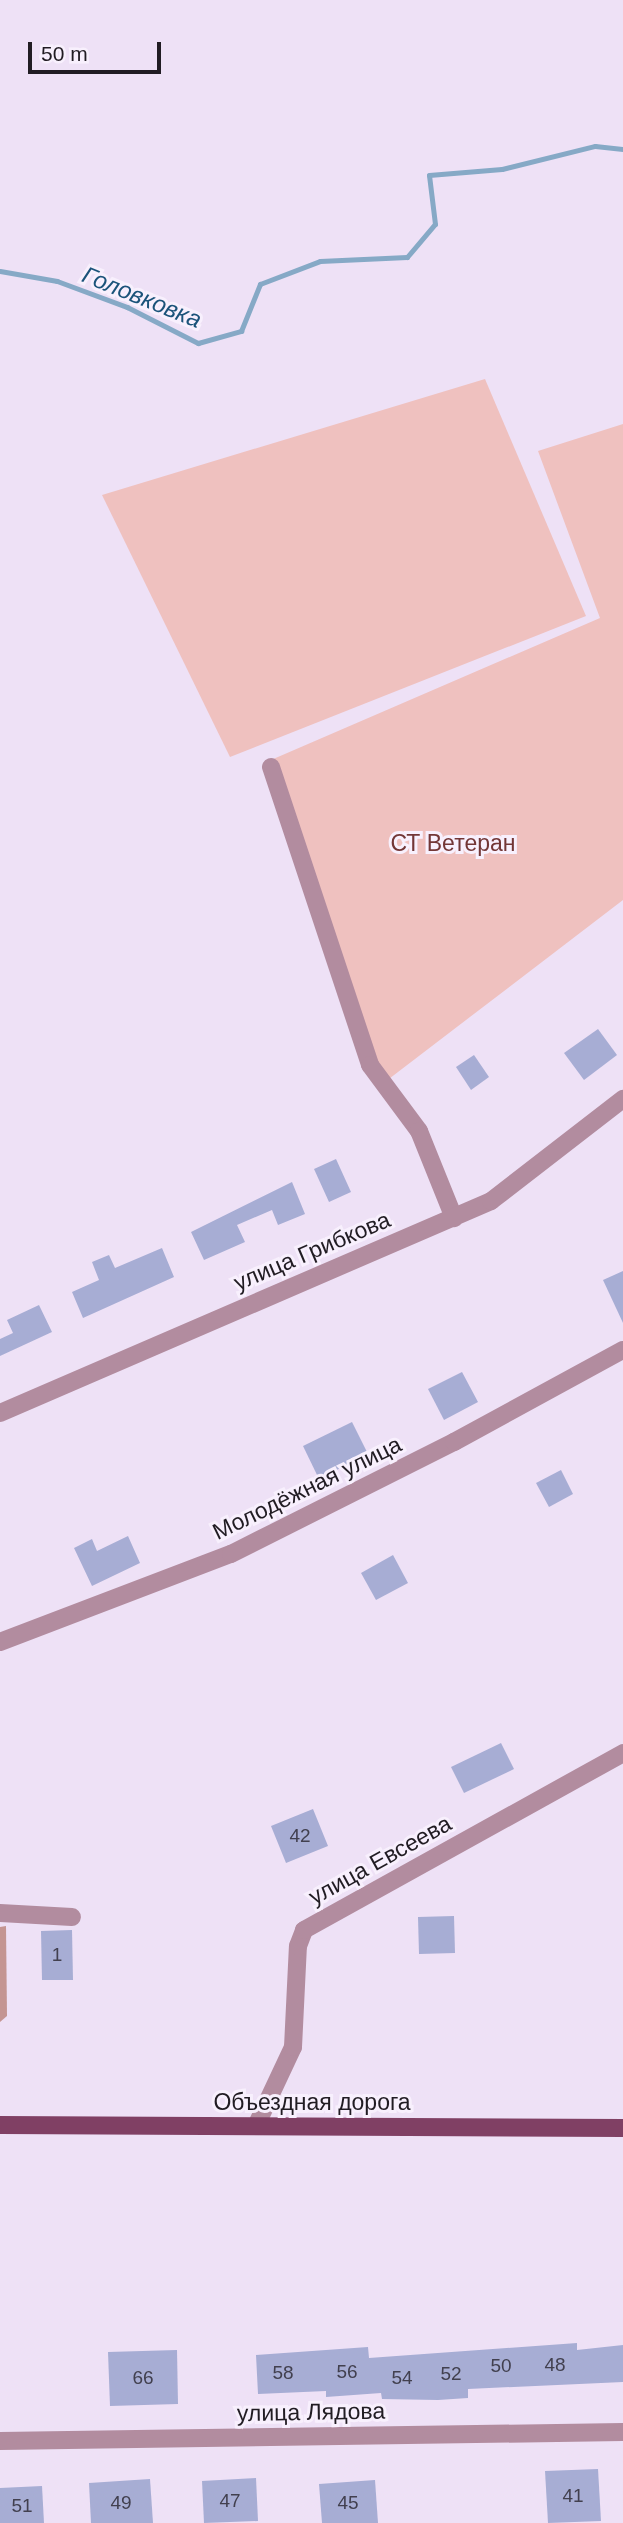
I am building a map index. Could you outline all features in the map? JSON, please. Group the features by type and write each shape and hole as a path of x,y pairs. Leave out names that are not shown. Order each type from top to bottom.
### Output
{"main road":[{"name":"Объездная дорога","path":"0,2124 623,2129"}],"street":[{"path":"271,767 370,1065 419,1131 454,1218"},
{"name":"улица Грибкова","path":"0,1413 491,1201 623,1099"},
{"name":"Молодёжная улица","path":"0,1642 231,1554 454,1442 623,1349"},
{"name":"улица Евсеева","path":"256,2126 293,2047 298,1946 304,1930 623,1753"},
{"path":"0,1913 72,1917"},
{"name":"улица Лядова","path":"0,2441 623,2432"}],"green space":[{"path":"485,379 586,616 230,757 102,495"},
{"name":"СТ Ветеран","path":"623,424 623,900 381,1085 264,763 600,618 538,451"}],"shaded area":[{"path":"6,1926 7,2016 0,2022 0,1927"}],"building":[{"path":"598,1029 617,1055 584,1080 564,1053"},
{"path":"474,1055 489,1077 471,1090 456,1067"},
{"path":"336,1159 351,1192 329,1202 314,1169"},
{"path":"292,1182 305,1214 278,1225 272,1210 237,1225 245,1242 204,1260 191,1232"},
{"path":"162,1248 174,1277 83,1318 72,1292 99,1280 92,1262 109,1255 115,1268"},
{"path":"623,1271 623,1323 603,1280"},
{"path":"39,1305 52,1332 0,1356 0,1339 13,1333 7,1320"},
{"path":"462,1372 478,1402 444,1420 428,1389"},
{"path":"352,1422 368,1454 319,1479 303,1446"},
{"path":"561,1470 573,1494 549,1507 536,1483"},
{"path":"128,1536 140,1563 92,1586 74,1548 92,1539 97,1551"},
{"path":"393,1555 408,1583 376,1600 361,1573"},
{"path":"501,1743 514,1769 464,1793 451,1767"},
{"path":"313,1809 328,1846 286,1863 271,1826"},
{"path":"454,1916 455,1953 419,1954 418,1917"},
{"path":"72,1930 73,1980 42,1980 41,1931"},
{"path":"577,2343 577,2350 623,2345 623,2382 468,2389 468,2398 438,2400 382,2399 381,2393 326,2397 326,2391 258,2394 256,2355 368,2347 369,2358"},
{"path":"177,2350 178,2404 110,2406 108,2352"},
{"path":"598,2469 601,2521 548,2523 545,2471"},
{"path":"256,2478 258,2521 204,2523 202,2481"},
{"path":"150,2479 153,2523 91,2523 89,2483"},
{"path":"375,2480 378,2523 322,2523 319,2484"},
{"path":"42,2486 44,2523 0,2523 0,2488"}],"waterway":[{"name":"Головковка","path":"0,271 57,281 127,307 198,343 241,331 260,284 320,261 407,257 435,224 429,175 502,169 595,146 623,149"}]}
